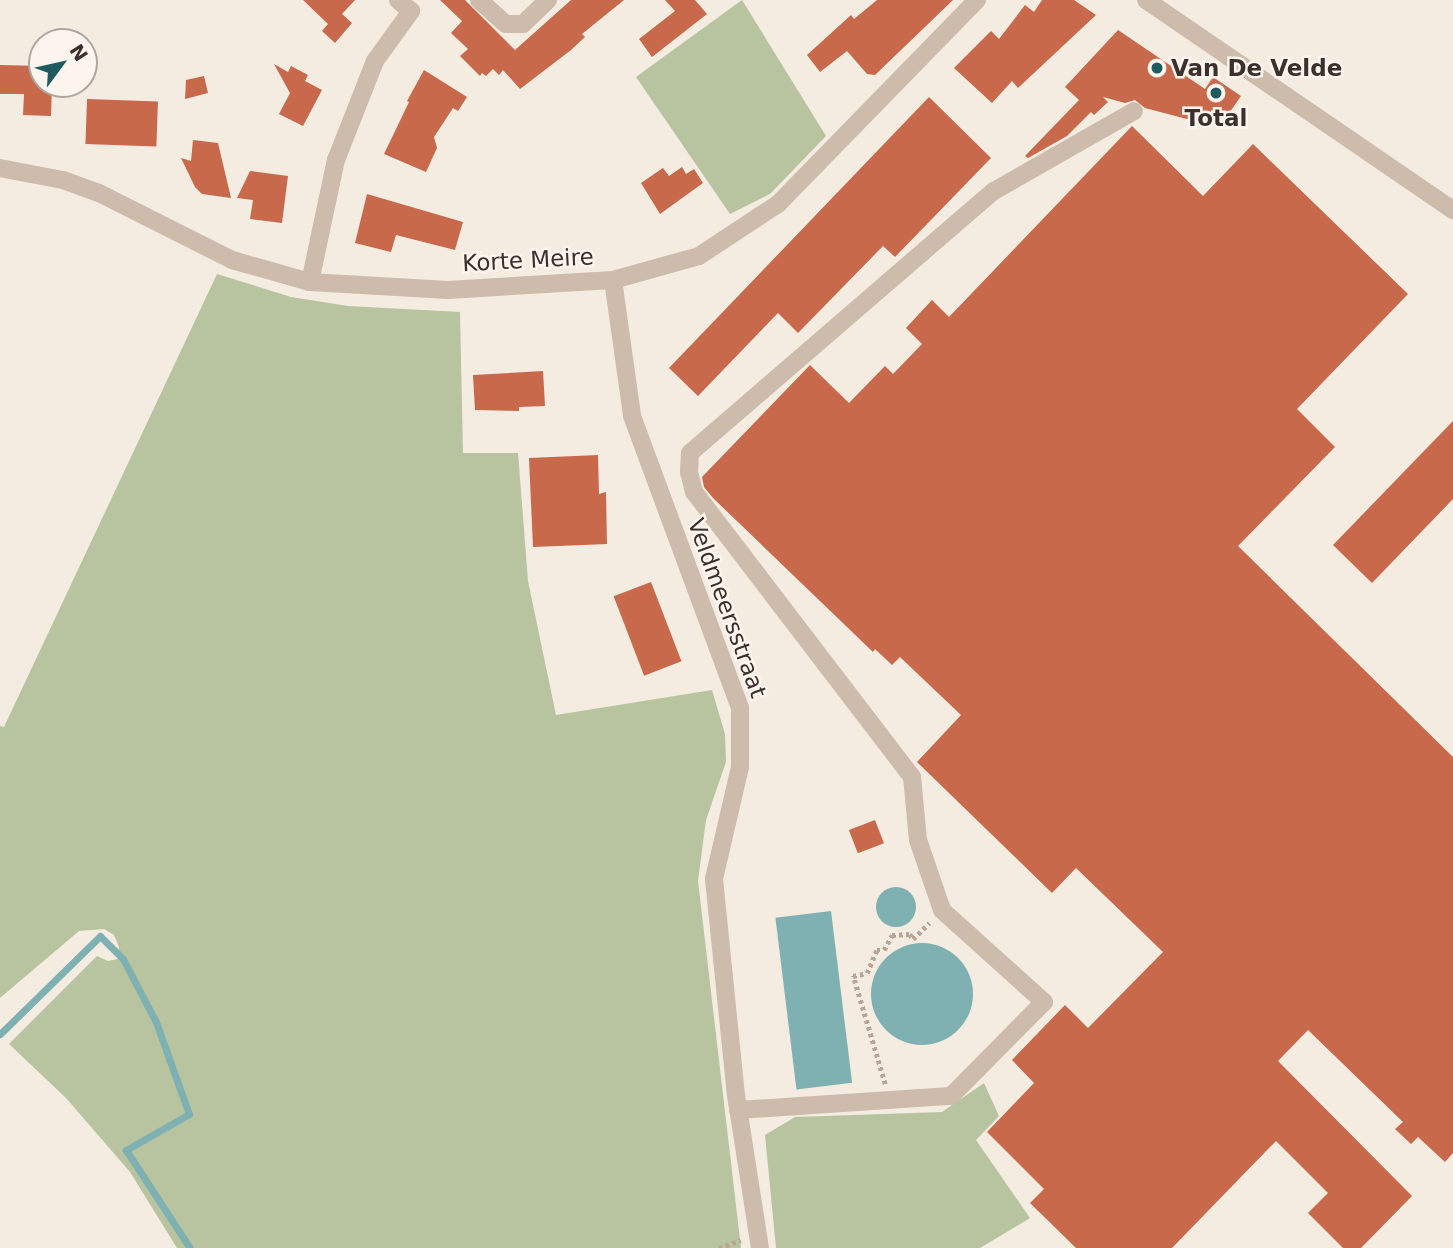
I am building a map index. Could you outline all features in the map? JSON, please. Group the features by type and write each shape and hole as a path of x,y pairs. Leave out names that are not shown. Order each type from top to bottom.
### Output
{"street":[{"path":"479,0 506,24 523,24 548,0"},
{"name":"Korte Meire","path":"0,168 75,184 99,193 232,260 310,282 448,290 613,280 699,256 778,204 977,0"},
{"path":"1146,0 1453,210"},
{"path":"310,282 335,160 375,61 410,4"},
{"path":"738,1110 951,1096 1044,1002 942,910 918,840 912,776 694,492 689,472 690,453 994,191 1134,111"},
{"name":"Veldmeersstraat","path":"613,280 632,416 740,708 740,768 714,879 738,1110 760,1248"}],"path":[{"path":"887,1091 853,976 867,973 877,950 884,950 892,934 910,934 913,939 942,910"}],"green space":[{"path":"742,0 826,136 770,194 730,214 636,77"},
{"path":"217,274 291,297 348,306 460,312 463,453 518,453 528,581 556,715 712,690 725,734 726,762 706,820 698,881 741,1248 177,1248 130,1172 66,1098 9,1044 97,956 108,961 118,959 119,947 114,935 104,929 79,931 0,998 0,726 4,727"},
{"path":"984,1083 999,1116 976,1140 1030,1218 980,1248 776,1248 765,1135 795,1117 942,1112"}],"water":[{"path":"896,887 904,888 910,893 915,899 915,915 910,921 904,926 896,927 888,926 882,921 877,915 876,907 877,899 882,893 888,888"},
{"path":"831,911 852,1083 797,1090 775,918"},
{"path":"922,943 942,947 958,958 969,974 973,994 969,1014 958,1030 942,1041 922,1045 902,1041 886,1030 875,1014 871,994 875,974 886,958 902,947"}],"building":[{"path":"303,0 355,0 342,14 352,23 335,43 322,31 328,24"},
{"path":"440,0 465,0 515,50 571,0 624,0 582,34 585,37 571,50 520,89 503,70 499,75 493,69 486,76 482,73 480,76 460,56 468,49 451,33 462,21"},
{"path":"665,0 695,0 707,14 652,57 639,39 675,11"},
{"path":"877,0 953,0 875,75 867,74 847,51 820,72 807,55 851,15 854,19"},
{"path":"1042,0 1074,0 1096,15 1018,88 1012,81 992,103 954,68 991,31 999,39 1025,5 1034,12"},
{"path":"1118,30 1205,89 1213,77 1241,96 1225,119 1214,112 1206,124 1145,108 1135,100 1125,103 1103,97 1108,102 1094,115 1091,112 1067,136 1028,158 1025,156 1079,100 1065,87"},
{"path":"274,64 288,72 291,66 308,75 305,81 322,90 303,126 279,114 290,93"},
{"path":"0,65 28,66 28,98 52,98 51,116 23,115 24,94 0,94"},
{"path":"424,70 467,97 458,111 453,108 434,137 437,148 426,172 384,154"},
{"path":"204,76 208,93 185,99 186,80"},
{"path":"929,97 991,158 895,257 883,246 798,333 778,313 698,396 669,368"},
{"path":"87,99 158,101 156,146 85,144"},
{"path":"1132,126 1203,196 1253,144 1408,294 1297,409 1335,447 1238,546 1453,757 1453,1153 1445,1162 1418,1137 1411,1144 1395,1129 1403,1122 1308,1030 1278,1061 1412,1196 1361,1248 1343,1248 1308,1213 1328,1193 1276,1141 1172,1248 1076,1248 1030,1203 1044,1189 987,1132 1034,1083 1012,1060 1065,1005 1088,1028 1163,952 1076,868 1052,893 917,762 961,715 900,657 892,665 875,649 873,652 704,487 702,477 810,365 849,403 885,366 893,374 922,344 906,328 932,300 949,317"},
{"path":"193,140 218,143 231,198 202,194 195,187 181,158 191,161"},
{"path":"682,167 686,174 694,169 703,183 660,214 641,183 663,168 669,176"},
{"path":"250,171 288,176 282,223 250,219 253,200 237,198"},
{"path":"367,194 463,222 455,250 396,235 391,252 355,243"},
{"path":"543,371 545,406 519,407 519,411 475,410 473,375"},
{"path":"1453,421 1453,499 1372,583 1333,545"},
{"path":"598,455 599,494 606,492 607,544 533,547 529,458"},
{"path":"651,582 681,661 644,676 614,596"},
{"path":"875,820 884,843 858,853 849,830"}],"waterway":[{"path":"0,1034 100,936 123,959 156,1022 189,1114 126,1150 190,1248"}],"place":[{"name":"Van De Velde","path":"1157,68"},
{"name":"Total","path":"1216,93"}]}
